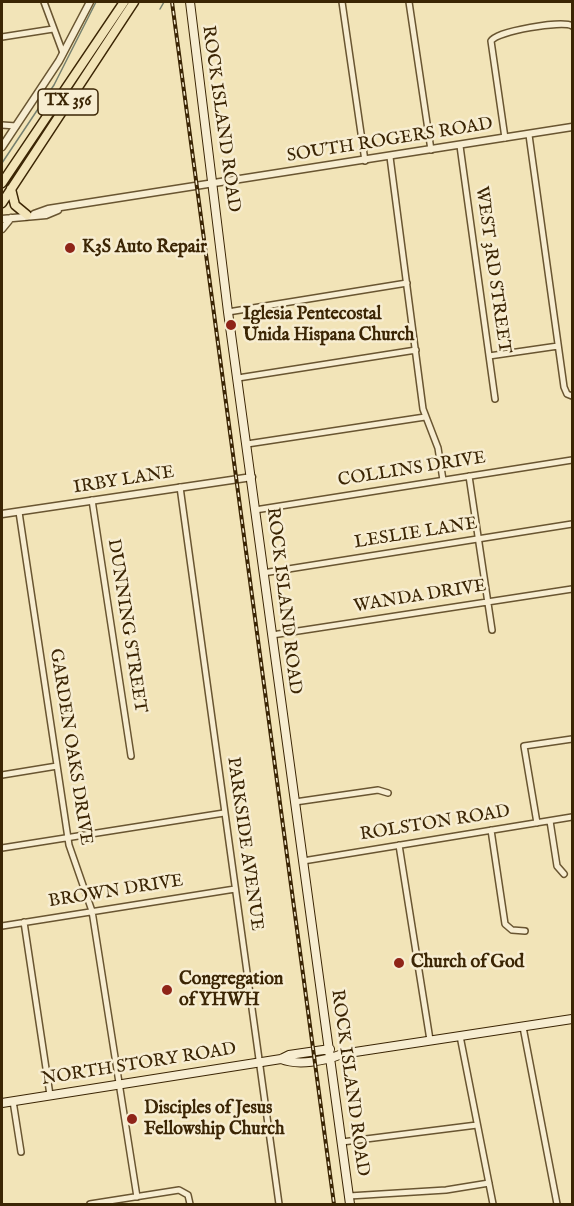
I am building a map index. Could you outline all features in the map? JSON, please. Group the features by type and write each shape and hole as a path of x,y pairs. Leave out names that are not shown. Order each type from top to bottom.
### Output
{"main road":[{"name":"TX 356","path":"2,183 124,2"},
{"name":"TX 356","path":"2,202 134,2"},
{"name":"ROCK ISLAND ROAD","path":"190,2 228,312 350,1200"},
{"path":"11,187 15,205 30,215"},
{"name":"NORTH STORY ROAD","path":"281,1059 290,1063 331,1058 342,1054 573,1019"},
{"path":"330,1049 342,1054"},
{"name":"NORTH STORY ROAD","path":"2,1103 281,1059 289,1055 330,1049"}],"street":[{"path":"44,2 63,53"},
{"path":"2,147 63,53 90,2"},
{"path":"342,2 365,161"},
{"path":"409,2 431,150"},
{"path":"506,138 491,41 497,34 565,23 573,26"},
{"path":"2,37 53,29"},
{"path":"2,125 16,126"},
{"name":"SOUTH ROGERS ROAD","path":"2,219 46,214 213,184 573,127"},
{"path":"529,135 564,387 567,394 573,396"},
{"name":"WEST 3RD STREET","path":"460,146 495,399"},
{"path":"390,157 425,417 437,445 443,480"},
{"path":"2,229 12,218"},
{"path":"228,312 407,284"},
{"path":"489,356 558,346"},
{"path":"238,378 416,350"},
{"path":"247,444 425,417"},
{"name":"COLLINS DRIVE","path":"255,510 573,460"},
{"path":"469,476 492,630"},
{"name":"IRBY LANE","path":"2,514 252,477"},
{"name":"PARKSIDE AVENUE","path":"180,487 279,1204"},
{"name":"DUNNING STREET","path":"92,500 131,756"},
{"name":"GARDEN OAKS DRIVE","path":"19,512 68,837 92,911 137,1197"},
{"name":"LESLIE LANE","path":"263,573 573,524"},
{"name":"WANDA DRIVE","path":"272,635 573,589"},
{"path":"537,823 524,746 573,739"},
{"path":"2,775 57,766"},
{"path":"295,802 378,790 388,793"},
{"path":"2,848 224,813"},
{"name":"ROLSTON ROAD","path":"303,861 573,817"},
{"path":"550,821 557,866 564,874"},
{"path":"491,830 505,924 512,930 525,931"},
{"path":"399,845 430,1040"},
{"name":"BROWN DRIVE","path":"2,926 235,889"},
{"path":"24,922 50,1095"},
{"path":"523,1027 557,1204"},
{"path":"460,1036 493,1204"},
{"path":"13,1101 21,1152"},
{"path":"342,1142 477,1125"},
{"path":"350,1200 489,1183"},
{"path":"90,1204 183,1191 188,1195 190,1204"}],"waterway":[{"path":"2,163 54,85 96,2"},
{"path":"160,9 164,2"}],"railway":[{"path":"172,2 334,1204"}],"place":[{"name":"K3S Auto Repair","path":"70,248"},
{"name":"Iglesia Pentecostal Unida Hispana Church","path":"231,325"},
{"name":"Church of God","path":"399,963"},
{"name":"Congregation of YHWH","path":"167,990"},
{"name":"Disciples of Jesus Fellowship Church","path":"132,1119"}]}
